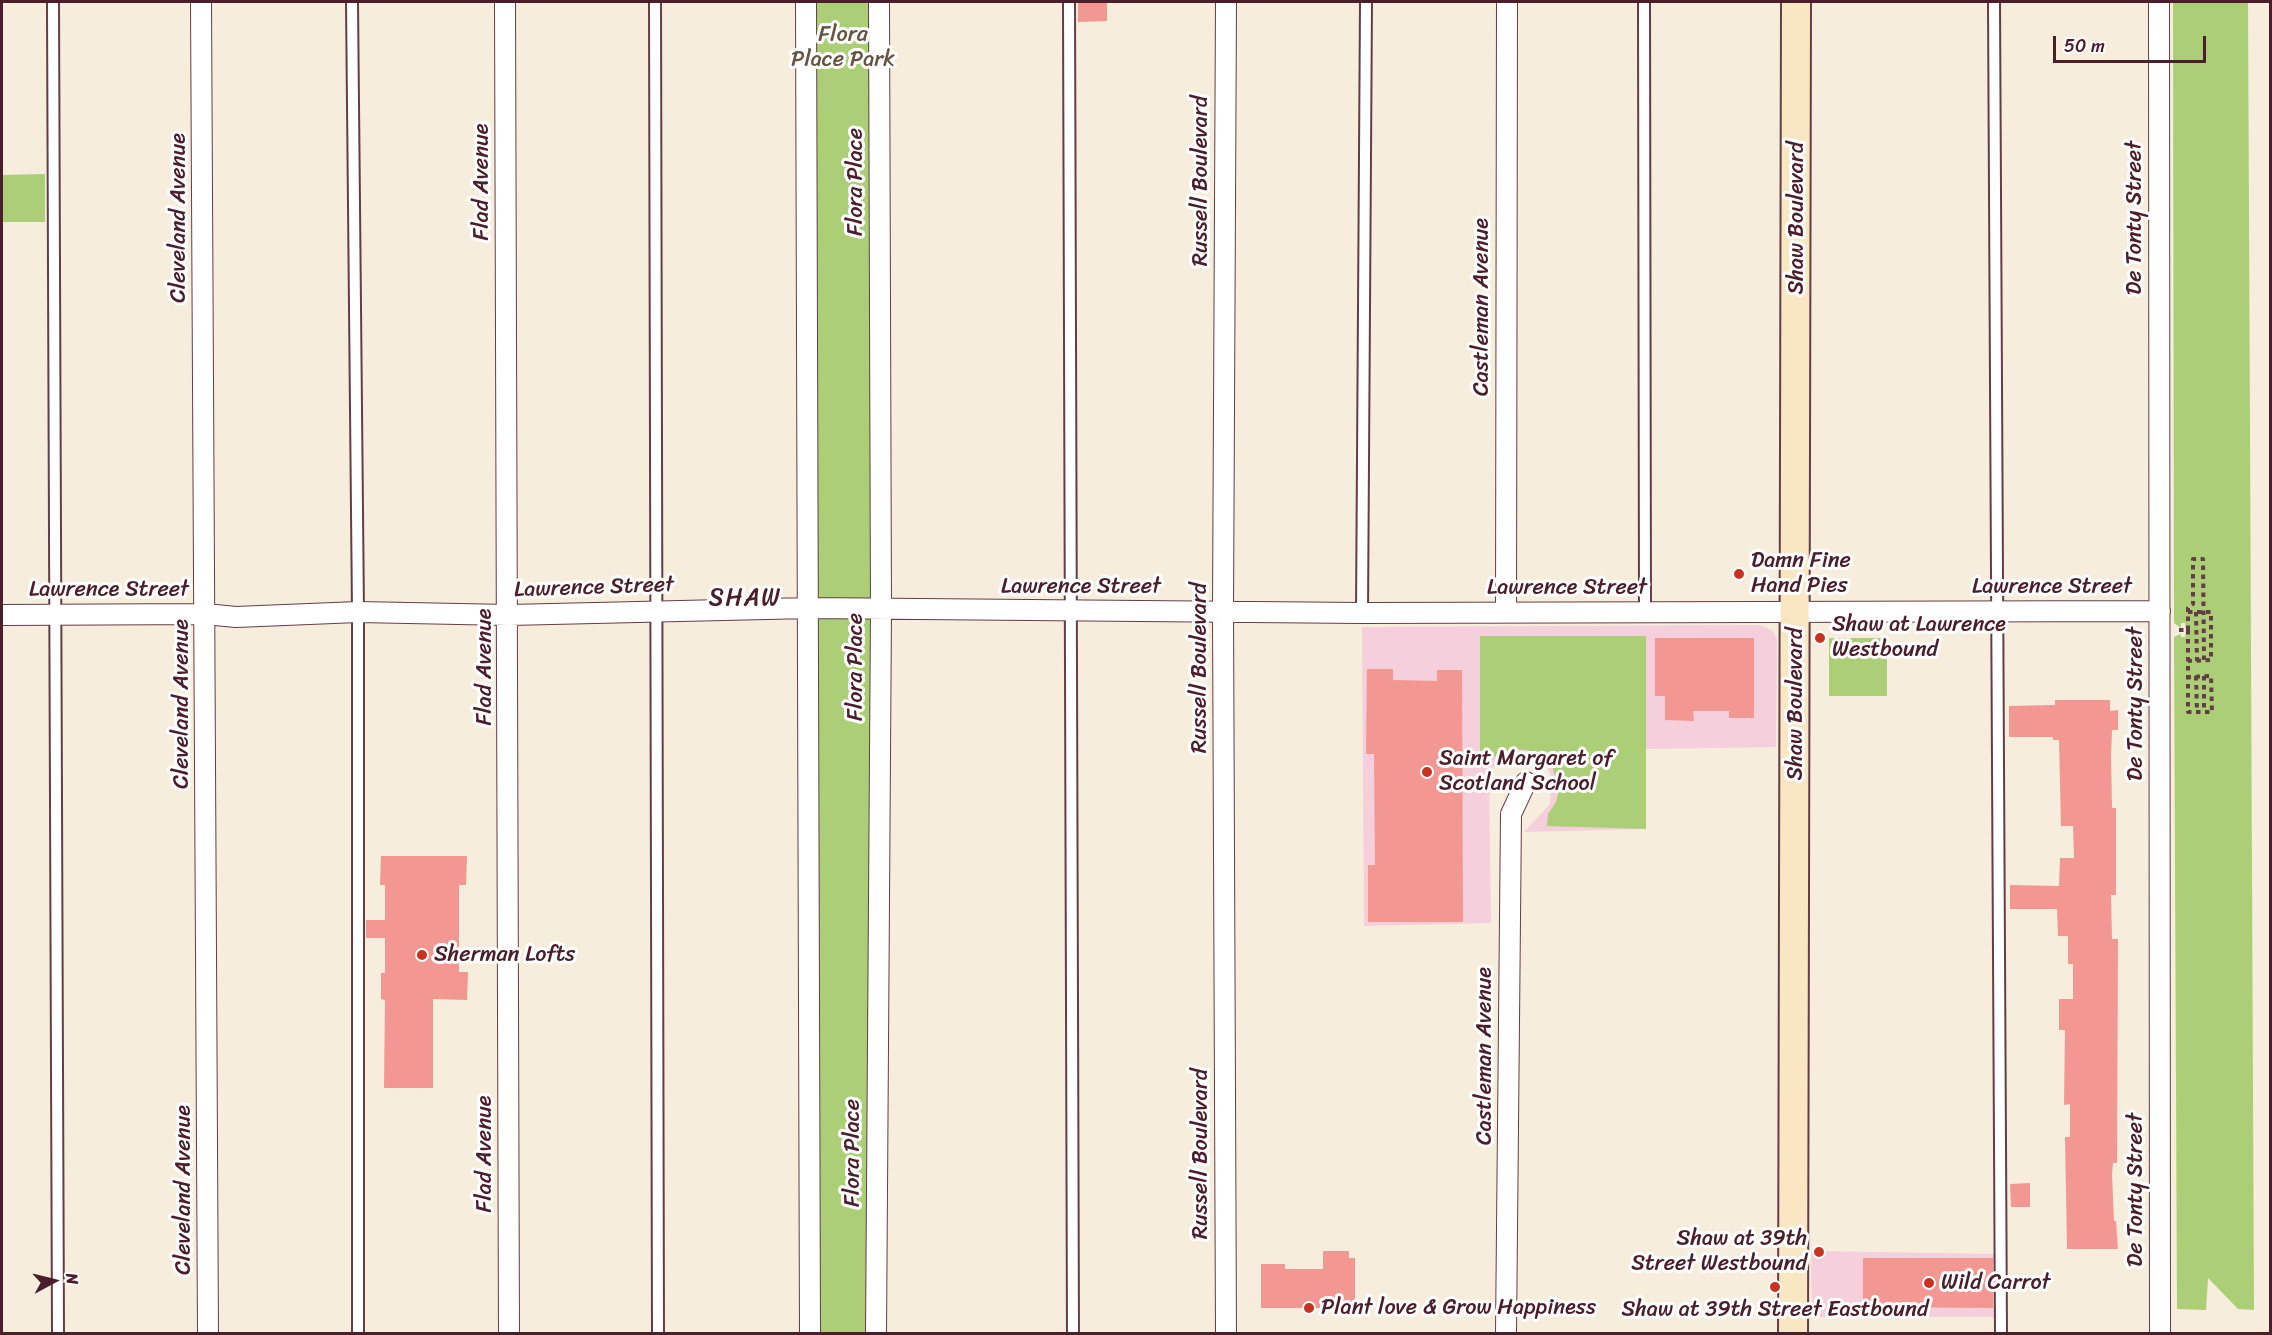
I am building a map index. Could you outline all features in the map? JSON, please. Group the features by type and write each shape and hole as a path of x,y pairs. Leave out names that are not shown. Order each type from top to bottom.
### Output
{"street":[{"name":"Cleveland Avenue","path":"201,2 208,1334"},
{"name":"Flad Avenue","path":"505,2 509,615 509,1334"},
{"name":"Flora Place","path":"806,2 810,1334"},
{"name":"Flora Place","path":"876,1334 881,610 879,2"},
{"name":"Russell Boulevard","path":"1226,2 1223,610 1226,1334"},
{"name":"Castleman Avenue","path":"1506,612 1507,2"},
{"name":"Shaw Boulevard","path":"1793,1334 1797,612 1796,2"},
{"name":"De Tonty Street","path":"2159,2 2160,1334"},
{"name":"Lawrence Street","path":"2,615 205,614 236,617 358,612 509,615 808,608 1362,613 2160,610"},
{"name":"Castleman Avenue","path":"1506,1334 1511,814 1526,782"}],"lane":[{"path":"53,2 58,1334"},
{"path":"352,2 358,612 358,1334"},
{"path":"655,2 658,1334"},
{"path":"1069,2 1073,612 1073,1334"},
{"path":"1362,613 1366,2"},
{"path":"1644,2 1645,612"},
{"path":"1994,2 2001,1334"}],"path":[{"path":"2188,677 2211,676 2212,712 2188,712 2187,630 2188,608 2193,604 2193,559 2203,559 2204,661"},
{"path":"2188,612 2211,612 2211,660 2188,661"},
{"path":"2196,612 2197,661"},
{"path":"2196,676 2197,712"},
{"path":"2204,676 2204,712"},
{"path":"2189,694 2196,694"}],"shaded area":[{"name":"Saint Margaret of Scotland School","path":"1760,625 1773,631 1777,639 1776,747 1644,749 1646,829 1524,832 1550,804 1552,779 1547,767 1538,761 1511,755 1493,767 1489,776 1491,923 1364,926 1362,627"},
{"path":"1811,1251 1994,1254 1994,1317 1816,1317 1812,1313"}],"green space":[{"name":"Flora Place Park","path":"806,2 879,2 876,1333 810,1333"},
{"path":"2173,2 2248,2 2254,1310 2238,1309 2208,1278 2206,1310 2177,1309 2174,637 2181,634 2181,637 2185,637 2186,630 2185,623 2181,623 2181,628 2174,623"},
{"path":"45,174 45,222 2,222 2,175"},
{"path":"1480,636 1646,636 1646,829 1547,826 1548,814 1556,802 1559,790 1552,766 1545,758 1527,750 1512,749 1492,758 1480,759"},
{"path":"1829,638 1887,638 1887,696 1829,696"}],"building":[{"path":"1078,2 1107,2 1107,21 1078,22"},
{"path":"1655,638 1754,638 1754,718 1729,718 1729,711 1693,711 1694,721 1665,720 1665,696 1655,696"},
{"path":"1367,669 1393,669 1393,680 1437,681 1437,670 1462,670 1463,922 1368,922 1368,865 1375,865 1374,754 1366,754"},
{"path":"2055,700 2110,700 2110,711 2118,710 2118,730 2112,730 2111,755 2112,808 2116,808 2116,895 2111,895 2112,939 2118,939 2117,1163 2113,1163 2112,1174 2118,1249 2067,1249 2065,1137 2070,1137 2070,1104 2064,1105 2065,1030 2059,1030 2059,999 2073,999 2073,964 2068,964 2068,936 2058,936 2057,909 2010,909 2010,885 2059,886 2060,858 2074,858 2073,826 2061,826 2059,740 2053,740 2053,737 2009,737 2009,706 2055,705"},
{"name":"Sherman Lofts","path":"381,856 467,856 466,885 459,885 459,972 468,972 467,1000 433,999 433,1088 384,1088 385,1000 381,999 381,973 385,973 385,938 366,938 366,920 385,920 385,885 380,885"},
{"path":"2030,1183 2030,1207 2011,1207 2010,1184"},
{"path":"1323,1251 1349,1251 1349,1258 1355,1258 1355,1308 1261,1308 1261,1264 1285,1264 1285,1269 1323,1269"},
{"name":"Wild Carrot","path":"1863,1258 1993,1258 1993,1308 1863,1307"}],"place":[{"name":"Damn Fine Hand Pies","path":"1739,574"},
{"name":"Shaw at Lawrence Westbound","path":"1820,638"},
{"name":"Saint Margaret of Scotland School","path":"1427,772"},
{"name":"Sherman Lofts","path":"422,955"},
{"name":"Shaw at 39th Street Westbound","path":"1819,1252"},
{"name":"Wild Carrot","path":"1929,1283"},
{"name":"Shaw at 39th Street Eastbound","path":"1775,1287"},
{"name":"Plant love & Grow Happiness","path":"1309,1308"}],"district":[{"name":"SHAW","path":"745,599"}]}
